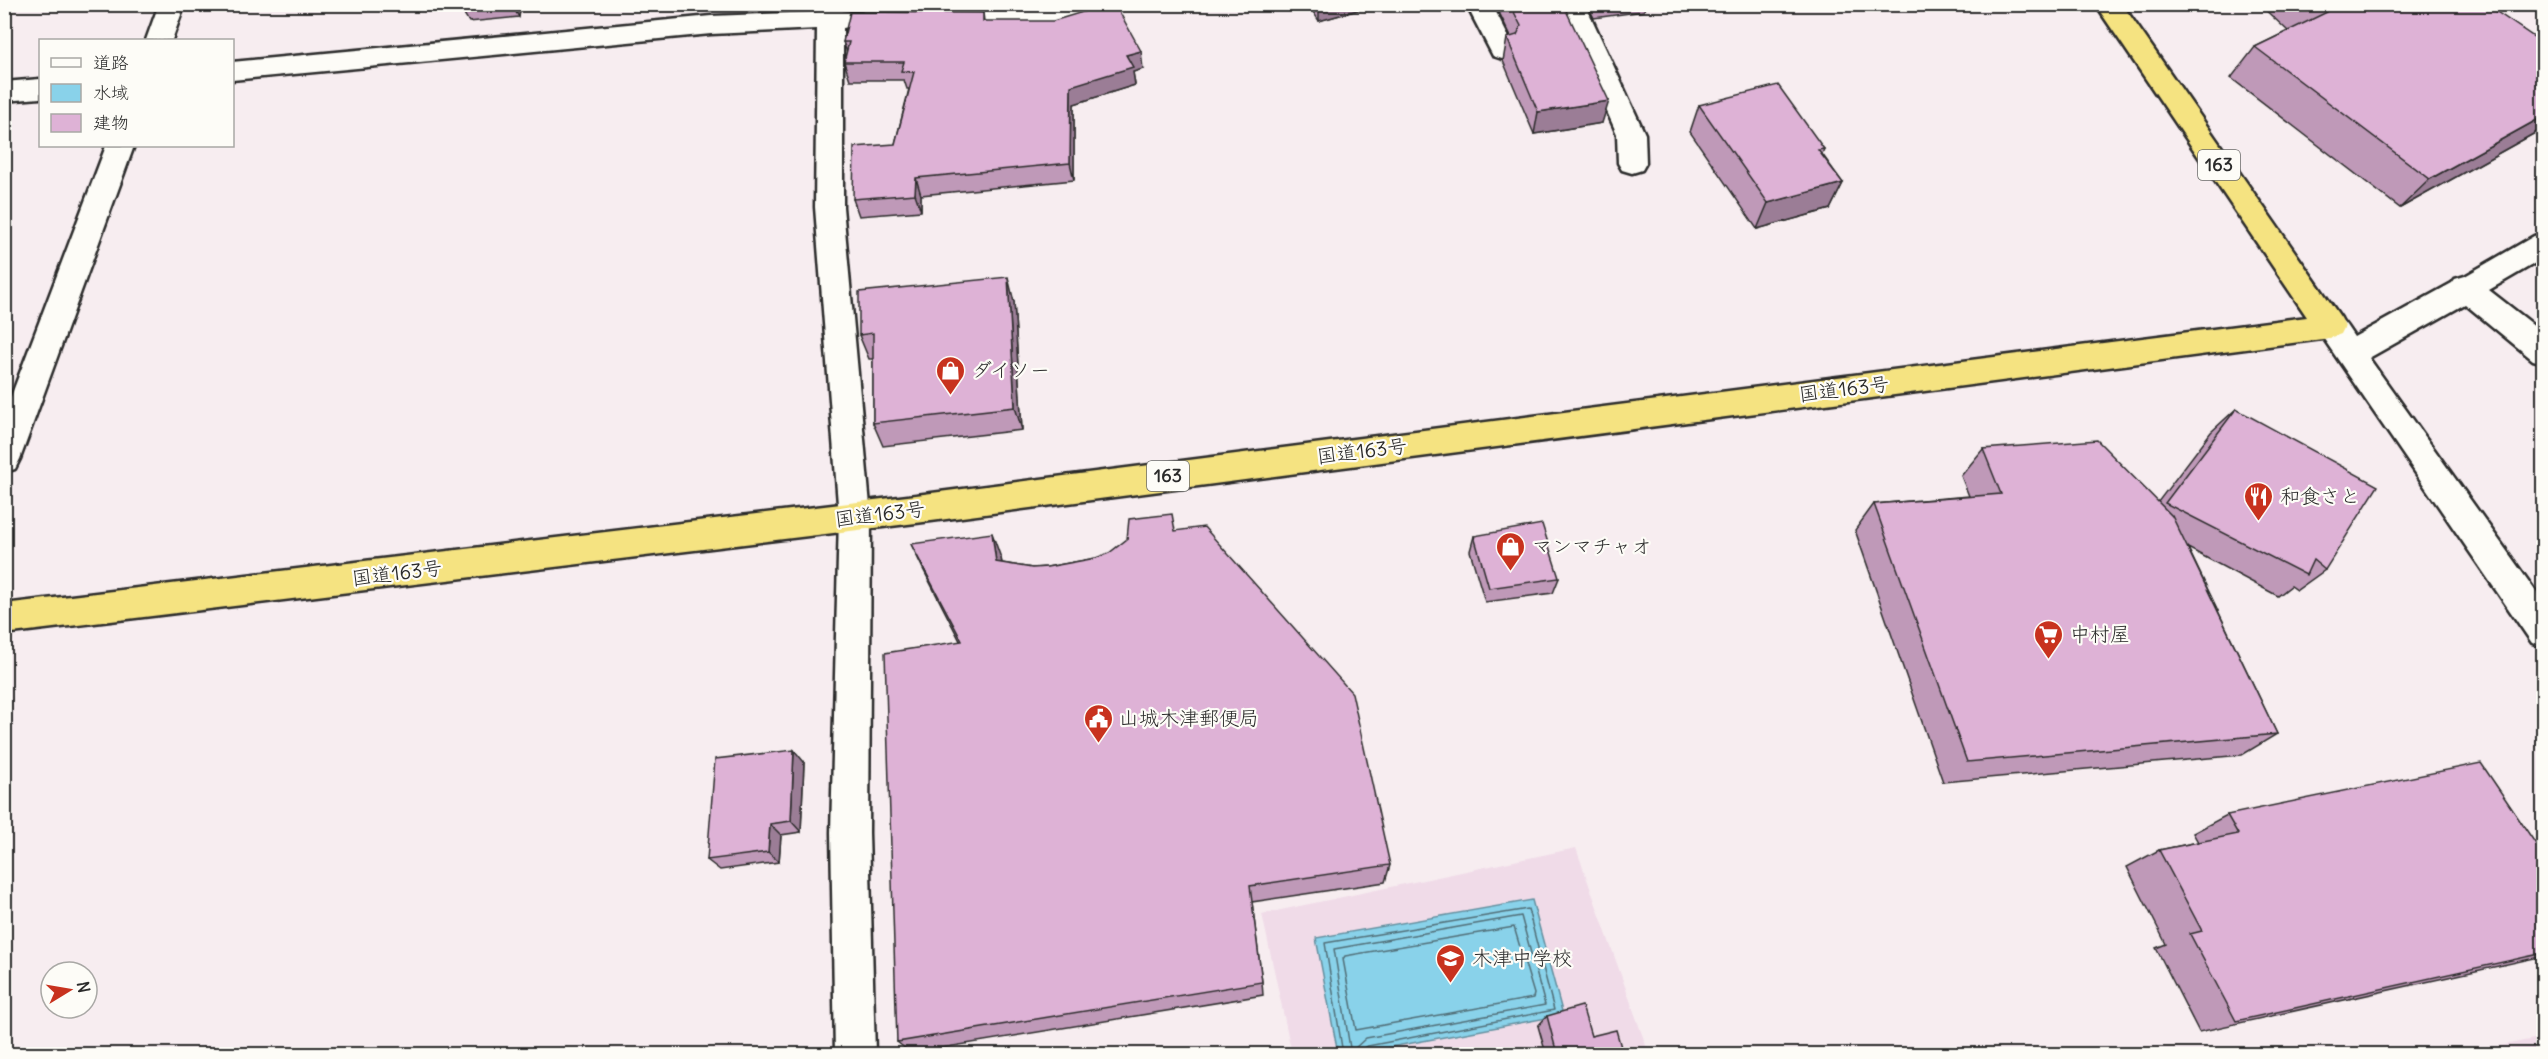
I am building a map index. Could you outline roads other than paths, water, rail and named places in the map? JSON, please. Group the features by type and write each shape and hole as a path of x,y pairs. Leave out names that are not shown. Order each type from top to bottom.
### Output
{"highway":[{"name":"163","path":"2108,4 2330,326"},
{"name":"国道163号","path":"4,619 855,517 2330,326"}],"street":[{"path":"159,39 172,4"},
{"path":"910,20 956,21 1063,15 1102,4"},
{"path":"1479,4 1502,50"},
{"path":"1572,4 1631,134 1632,163"},
{"path":"831,12 829,207 855,517 850,833 855,1054"},
{"path":"234,71 831,12 876,20"},
{"path":"4,92 39,89"},
{"path":"4,459 120,147"},
{"path":"2350,353 2389,334 2465,287 2544,244"},
{"path":"2465,287 2544,351"},
{"path":"2330,326 2544,632"}],"water":[{"path":"1532,900 1563,1015 1353,1054 1338,1054 1316,938"}],"place":[{"name":"ダイソー","path":"951,396"},
{"name":"和食さと","path":"2259,522"},
{"name":"マンマチャオ","path":"1511,572"},
{"name":"中村屋","path":"2049,660"},
{"name":"山城木津郵便局","path":"1098,744"},
{"name":"木津中学校","path":"1451,984"}]}
